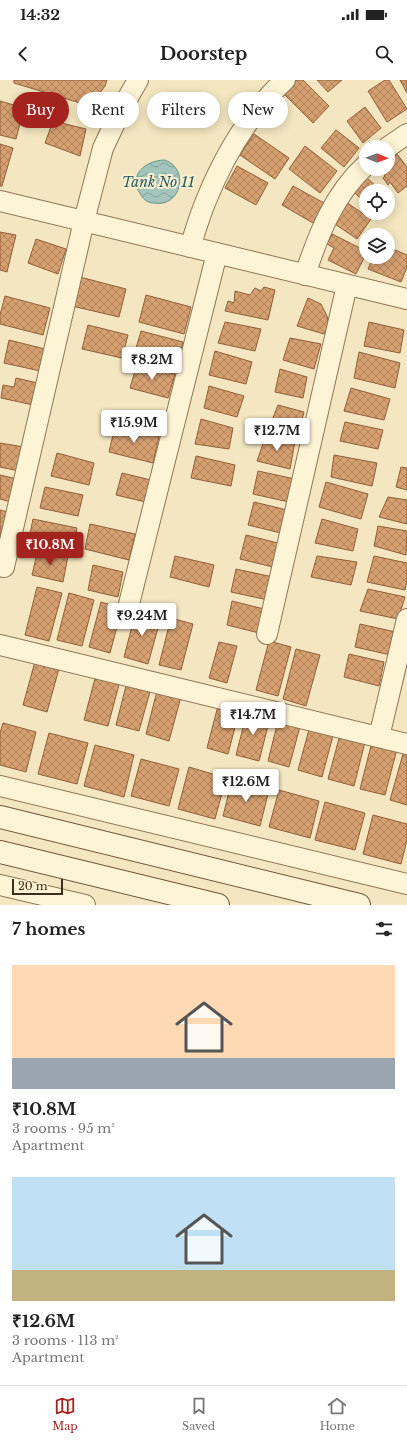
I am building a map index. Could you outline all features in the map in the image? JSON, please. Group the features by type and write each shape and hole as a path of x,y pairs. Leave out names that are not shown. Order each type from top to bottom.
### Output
{"main road":[{"path":"0,817 359,905"},
{"path":"0,852 218,905"}],"street":[{"path":"4,567 84,221 103,148 122,108 138,80"},
{"path":"190,247 205,204 219,171 232,147 247,123 261,105 285,80"},
{"path":"395,142 407,134"},
{"path":"305,275 317,240 330,211 359,171"},
{"path":"0,201 407,299"},
{"path":"129,604 217,253"},
{"path":"267,634 347,285"},
{"path":"379,737 407,619"},
{"path":"0,645 407,744"},
{"path":"0,786 407,884"},
{"path":"0,885 85,905"}],"water":[{"name":"Tank No 11","path":"165,160 173,165 178,171 180,179 179,187 171,200 163,203 148,202 142,197 137,188 137,176 140,170 145,166"}],"building":[{"path":"14,80 107,80 100,92 77,92 77,102 69,100 69,92 44,92 14,83"},
{"path":"295,80 303,80 329,106 313,123 288,98 288,92 284,92"},
{"path":"317,80 342,80 328,92"},
{"path":"385,80 389,80 407,109 387,122 368,91"},
{"path":"400,80 407,80 407,93"},
{"path":"0,101 12,104 12,128 19,128 16,139 0,135"},
{"path":"365,107 381,128 367,140 361,140 347,121"},
{"path":"69,125 86,129 80,156 45,143 50,128 69,128"},
{"path":"336,130 359,148 344,167 321,148"},
{"path":"254,134 289,158 275,179 240,155"},
{"path":"0,144 13,148 2,186 0,186"},
{"path":"305,146 337,171 320,193 289,169"},
{"path":"395,152 407,167 407,186 398,193 395,189 395,184 391,184 390,182 387,184 383,178 385,176 395,176"},
{"path":"237,166 268,183 256,205 225,188"},
{"path":"363,176 365,176 374,184 359,184 359,197 351,189"},
{"path":"293,186 324,203 313,223 282,205"},
{"path":"343,200 359,211 359,220 370,220 365,228 359,228 359,236 357,239 329,220"},
{"path":"0,232 16,235 7,272 0,270"},
{"path":"332,234 359,248 359,264 361,264 356,274 328,260 334,248 327,244"},
{"path":"36,239 66,249 58,274 28,263"},
{"path":"395,250 407,255 407,267 401,282 368,269 370,264 395,264"},
{"path":"80,277 126,289 119,317 72,306"},
{"path":"264,287 275,290 268,320 225,311 228,301 234,303 235,291 250,295 255,288 261,291"},
{"path":"146,295 191,307 184,334 139,322"},
{"path":"5,296 50,308 43,335 0,324 0,315"},
{"path":"308,298 321,304 327,316 330,331 324,334 297,326"},
{"path":"225,322 261,329 255,351 218,343"},
{"path":"369,322 404,330 400,353 364,346"},
{"path":"88,325 128,335 122,358 82,349"},
{"path":"141,331 183,342 176,367 134,355"},
{"path":"290,338 321,344 314,369 283,360"},
{"path":"9,340 45,349 40,371 4,363"},
{"path":"215,351 252,362 246,384 209,375"},
{"path":"359,352 400,363 395,388 354,378"},
{"path":"137,364 175,374 168,398 130,388"},
{"path":"280,369 307,377 303,398 275,392"},
{"path":"16,378 42,384 38,406 1,398 3,385 14,387"},
{"path":"209,386 244,396 237,417 204,408"},
{"path":"351,388 390,399 384,420 344,411"},
{"path":"278,405 304,412 299,431 271,423"},
{"path":"201,419 233,428 229,449 195,444"},
{"path":"345,422 383,430 378,449 340,441"},
{"path":"115,426 159,436 153,463 109,452"},
{"path":"266,435 295,441 290,469 257,461"},
{"path":"0,443 24,447 19,471 0,467"},
{"path":"57,453 94,463 89,485 51,476"},
{"path":"334,455 377,463 372,486 331,477"},
{"path":"196,456 235,465 231,486 191,478"},
{"path":"401,467 407,468 407,490 396,487"},
{"path":"258,471 295,479 289,502 253,494"},
{"path":"122,473 159,482 154,504 116,495"},
{"path":"0,475 17,479 11,502 0,499"},
{"path":"326,482 368,494 361,519 319,507"},
{"path":"45,487 83,495 78,516 40,508"},
{"path":"388,497 407,500 407,524 379,517"},
{"path":"254,502 287,510 281,533 248,525"},
{"path":"0,510 8,512 3,535 0,534"},
{"path":"33,519 77,528 73,548 29,539"},
{"path":"322,519 358,529 353,551 315,543"},
{"path":"90,524 135,534 129,560 85,549"},
{"path":"378,526 407,531 406,555 374,546"},
{"path":"246,535 282,544 277,568 240,559"},
{"path":"38,549 68,556 63,582 32,575"},
{"path":"175,556 214,565 209,587 170,577"},
{"path":"317,556 357,562 351,585 311,577"},
{"path":"374,556 407,563 407,580 405,590 367,582"},
{"path":"93,565 123,572 118,597 88,590"},
{"path":"236,569 273,577 268,600 231,592"},
{"path":"37,587 62,593 49,641 25,635"},
{"path":"368,589 405,597 398,619 360,611"},
{"path":"69,593 94,600 82,646 57,640"},
{"path":"232,601 264,609 259,633 227,625"},
{"path":"101,602 122,608 110,653 89,647"},
{"path":"136,611 161,617 148,664 124,657"},
{"path":"171,618 193,624 181,670 159,665"},
{"path":"360,624 400,633 395,656 355,647"},
{"path":"269,641 291,647 278,696 256,690"},
{"path":"219,642 237,646 227,683 209,678"},
{"path":"296,649 320,655 306,706 283,699"},
{"path":"349,654 384,662 379,686 344,677"},
{"path":"36,658 60,665 47,712 23,705"},
{"path":"97,671 121,677 108,726 84,720"},
{"path":"127,682 151,688 139,731 116,725"},
{"path":"158,687 182,693 169,741 146,734"},
{"path":"219,702 240,708 228,754 207,748"},
{"path":"247,712 270,718 259,761 236,755"},
{"path":"279,717 301,723 289,767 268,761"},
{"path":"3,723 36,732 26,772 0,765 0,733"},
{"path":"310,726 334,732 322,777 298,770"},
{"path":"49,733 88,743 77,784 38,774"},
{"path":"340,735 365,742 354,786 328,779"},
{"path":"372,742 397,749 385,795 360,789"},
{"path":"95,745 134,755 124,797 84,786"},
{"path":"405,747 407,747 407,805 390,800"},
{"path":"141,759 179,769 169,806 131,796"},
{"path":"189,767 226,778 215,819 178,809"},
{"path":"232,780 269,790 260,826 223,816"},
{"path":"279,790 319,801 310,838 269,827"},
{"path":"325,802 365,813 355,850 315,840"},
{"path":"373,815 407,824 407,840 401,864 363,854"}]}
